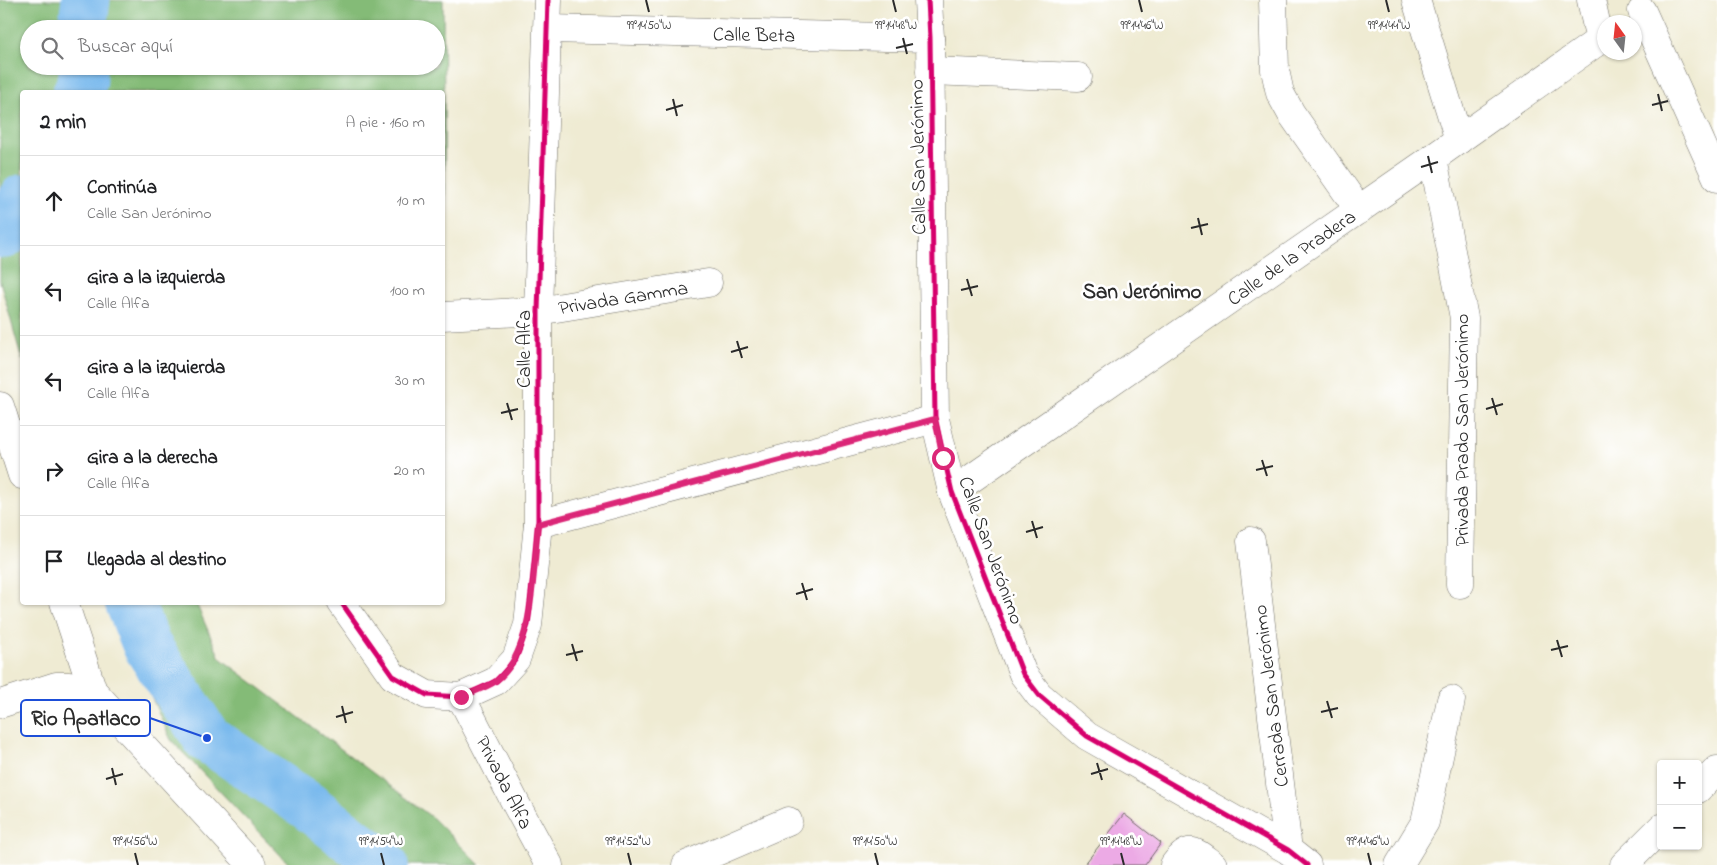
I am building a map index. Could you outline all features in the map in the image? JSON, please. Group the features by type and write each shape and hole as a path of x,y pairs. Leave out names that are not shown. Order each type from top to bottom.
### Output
{"street":[{"path":"548,0 548,30"},
{"name":"Calle San Jerónimo","path":"928,0 935,419 952,492 1023,674 1039,695 1087,736 1298,857"},
{"path":"1273,0 1275,70 1280,93 1291,113 1359,210"},
{"path":"1416,0 1460,140"},
{"path":"1591,0 1597,21"},
{"path":"1641,11 1717,178"},
{"name":"Calle Beta","path":"548,30 930,38"},
{"name":"Calle Alfa","path":"461,697 496,680 516,658 528,626 538,524 538,311 548,30"},
{"name":"Calle de la Pradera","path":"952,492 1460,140 1597,43"},
{"path":"930,71 1078,77"},
{"name":"Privada Prado San Jerónimo","path":"1433,158 1464,318 1460,584"},
{"name":"Privada Gamma","path":"445,316 538,311 708,283"},
{"path":"0,406 20,469"},
{"path":"538,524 935,419"},
{"name":"Cerrada San Jerónimo","path":"1251,541 1298,857"},
{"path":"65,605 93,691 252,865"},
{"path":"343,605 393,676 427,696 461,697"},
{"path":"0,704 56,686 69,686 93,691"},
{"name":"Privada Alfa","path":"461,697 549,865"},
{"path":"1399,865 1425,822 1451,700"},
{"path":"1702,785 1717,770"},
{"path":"686,865 788,821"},
{"path":"1624,865 1657,832"},
{"path":"1174,865 1188,851 1193,851 1213,865"}],"green space":[{"path":"0,0 443,0 443,20 20,20 20,75 444,75 444,90 20,90 20,353 0,281"},
{"path":"110,605 197,605 220,658 434,819 480,865 290,865 171,740"}],"building":[{"path":"1124,814 1161,843 1145,865 1084,865"}],"waterway":[{"path":"83,20 86,0"},
{"path":"78,90 83,80 83,75"},
{"path":"5,234 20,203"},
{"path":"130,605 147,646 207,738 308,806 384,865"}],"cycle path":[{"path":"343,605 393,676 427,695 461,697 496,681 516,659 528,625 538,524 538,311 548,0"},
{"path":"928,0 935,419 952,492 1023,674 1039,695 1087,736 1288,850 1307,865"}],"place":[{"name":"Rio Apatlaco","path":"207,738"}],"district":[{"name":"San Jerónimo","path":"1142,291"}],"route":[{"path":"461,697 496,680 516,658 528,626 538,524 935,419 943,458"}]}
